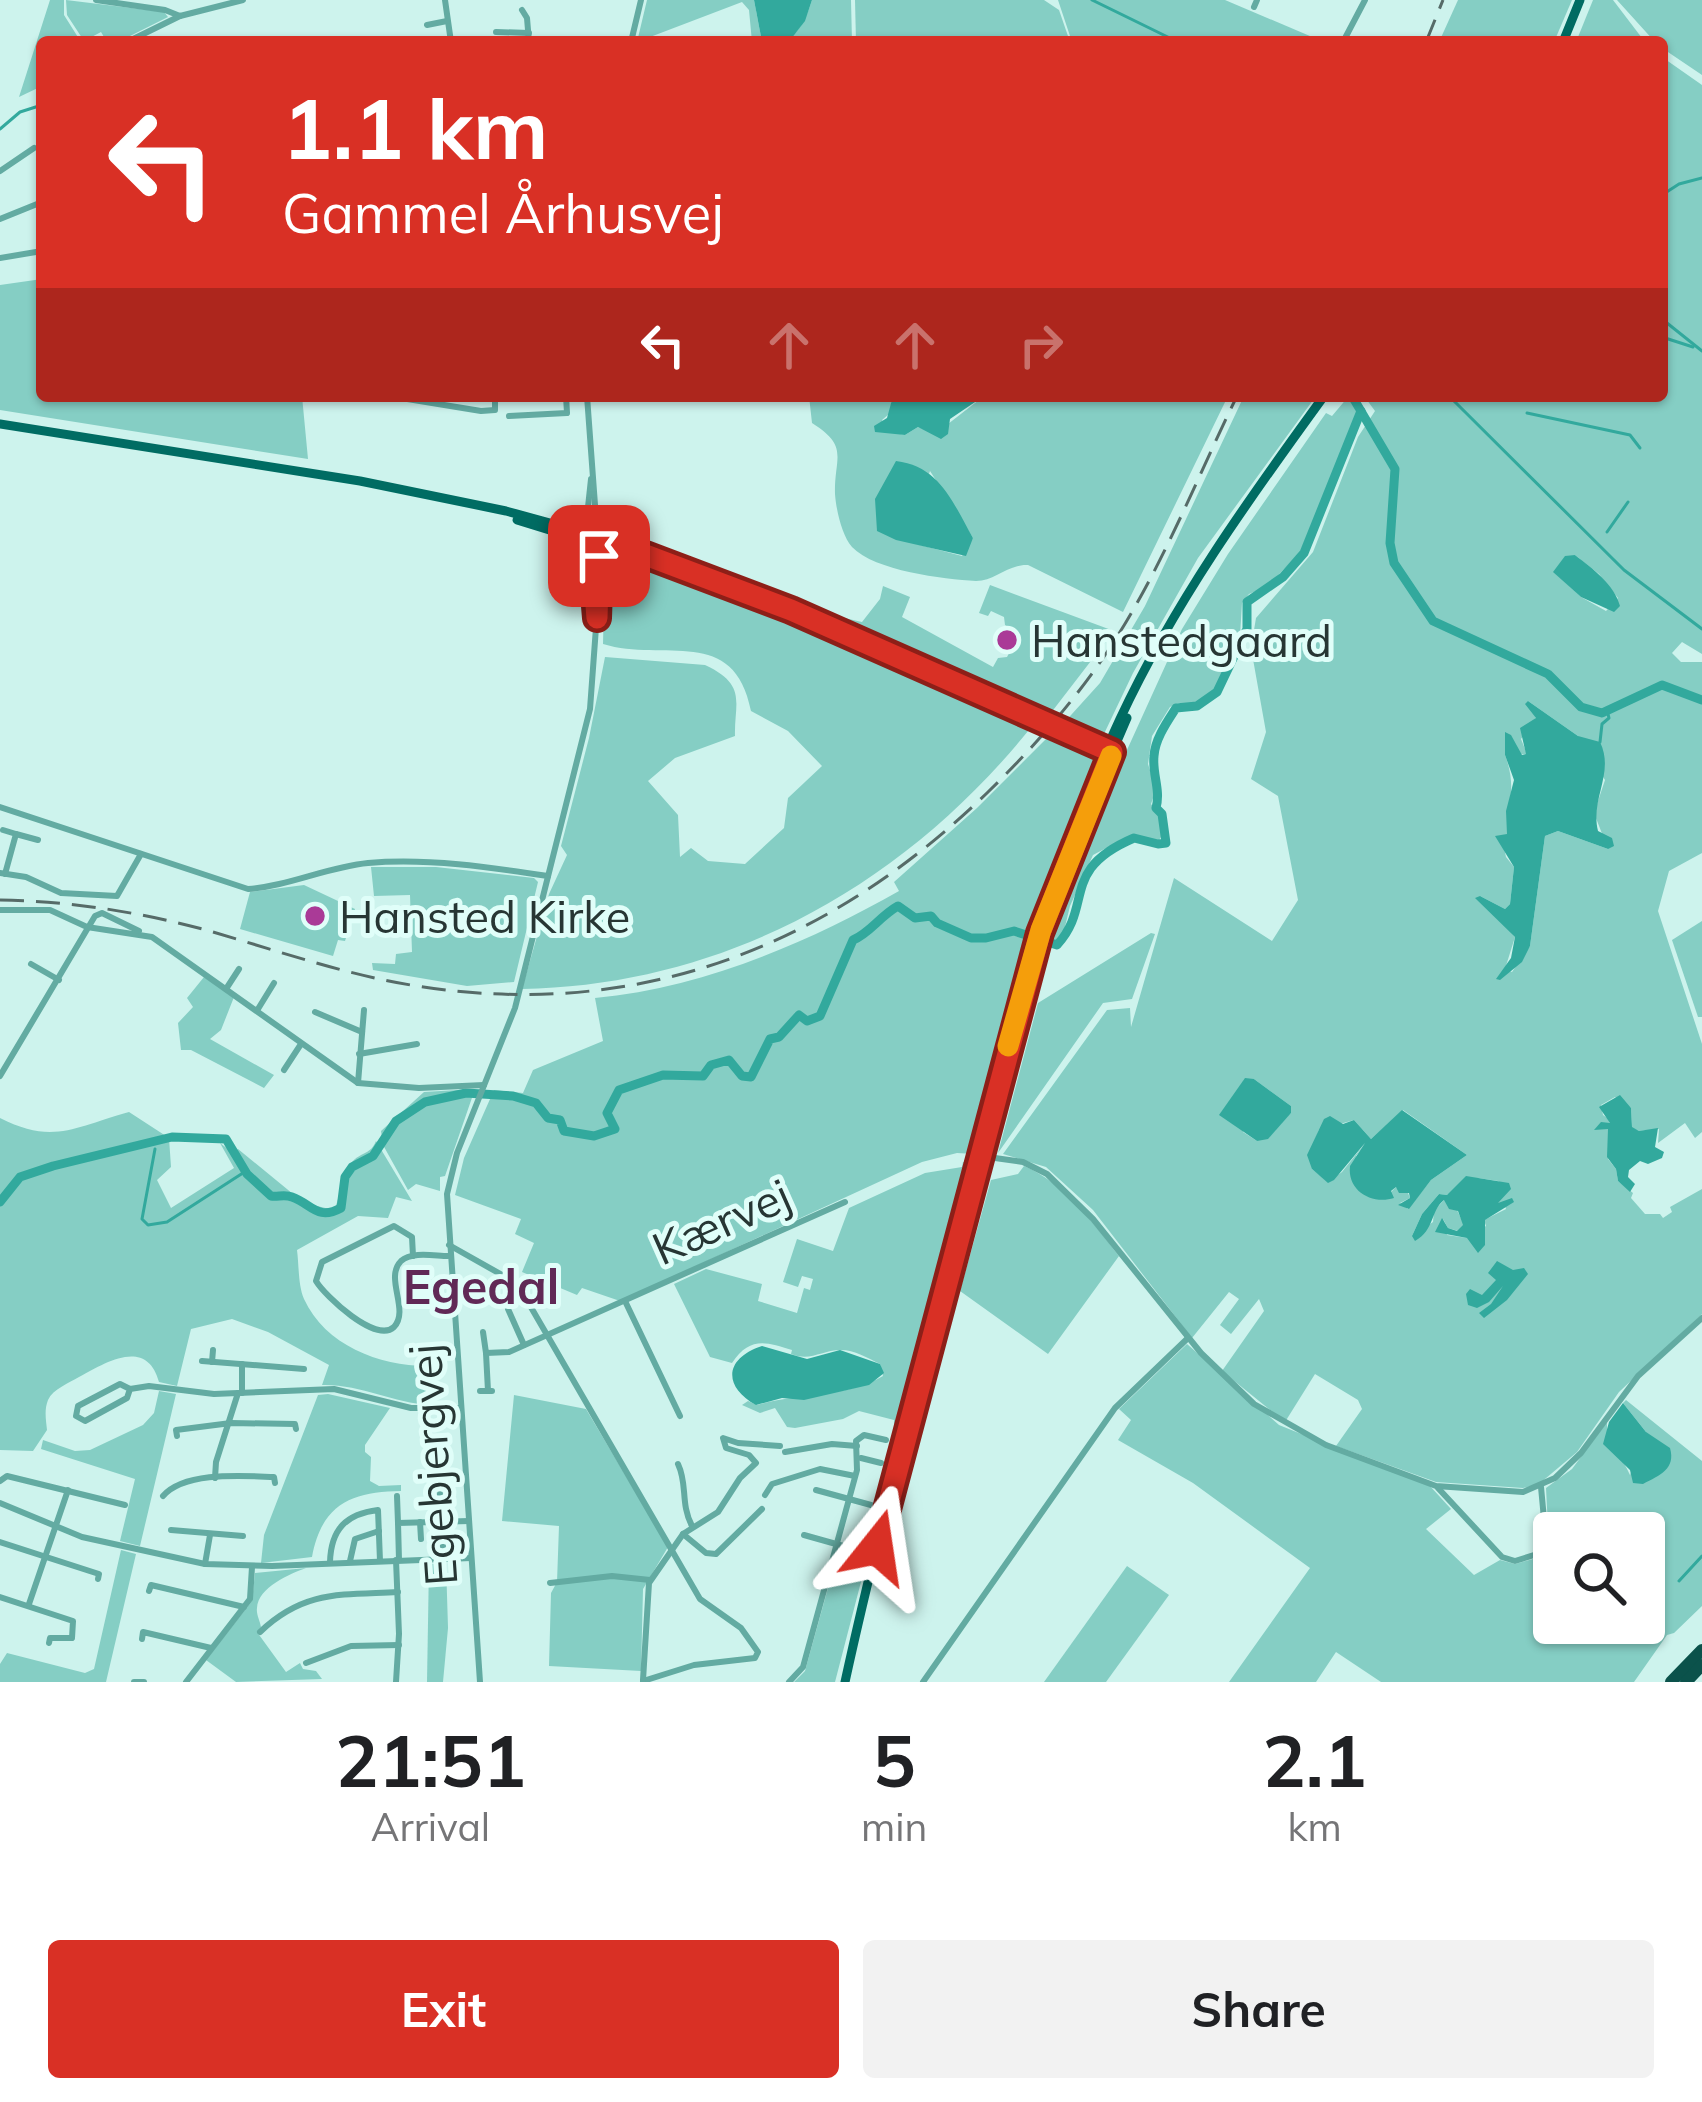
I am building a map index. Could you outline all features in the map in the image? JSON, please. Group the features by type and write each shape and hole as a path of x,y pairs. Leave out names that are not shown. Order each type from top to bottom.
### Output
{"highway":[{"path":"1671,1682 1702,1651"},
{"path":"1686,1682 1702,1665"}],"main road":[{"path":"1565,36 1580,0"},
{"path":"842,1682 1058,871 1164,636 1226,534 1320,402"},
{"path":"0,424 339,477 594,540 718,581 1109,751"}],"street":[{"path":"96,0 180,16"},
{"path":"139,36 180,16 243,0"},
{"path":"445,0 450,36"},
{"path":"632,36 641,0"},
{"path":"1346,36 1365,0"},
{"path":"522,10 529,36"},
{"path":"427,25 447,21"},
{"path":"496,32 522,36"},
{"path":"0,171 34,148"},
{"path":"0,218 36,204"},
{"path":"1,254 36,251"},
{"path":"419,402 460,410 495,410 495,402"},
{"path":"508,416 567,413 566,402"},
{"name":"Egebjergvej","path":"480,1682 448,1245 450,1173 515,1008 590,709 597,618 587,402"},
{"path":"0,807 248,889 368,863 430,862 548,876"},
{"path":"3,830 38,840"},
{"path":"16,834 3,873 61,893 117,896 141,854"},
{"path":"0,910 50,910 87,927 142,934"},
{"path":"0,1076 87,927 102,913 160,941 358,1083 483,1088"},
{"path":"31,964 59,980"},
{"path":"226,988 239,969"},
{"path":"258,1010 274,983"},
{"path":"358,1083 364,1010"},
{"path":"315,1012 362,1032"},
{"path":"284,1070 301,1044"},
{"path":"359,1054 417,1044"},
{"path":"995,1158 1023,1162 1047,1174 1094,1219 1189,1338 1254,1404 1326,1444 1436,1486 1512,1492 1541,1487 1581,1454 1629,1386 1702,1318"},
{"name":"Kærvej","path":"486,1353 524,1346 844,1202"},
{"path":"413,1256 412,1237 394,1226 322,1262 316,1281 354,1317 385,1331 399,1316 395,1271 403,1260 449,1256"},
{"path":"448,1245 511,1280 547,1335 673,1550 704,1604 741,1628 758,1655 694,1665 643,1682 650,1580 673,1550 682,1534 718,1513 740,1478 756,1463 749,1455 726,1448 724,1437 738,1444 788,1448 856,1446"},
{"name":"Kærvej","path":"625,1300 680,1416"},
{"path":"508,1309 524,1346"},
{"path":"483,1332 486,1391"},
{"path":"923,1682 1115,1408 1189,1338"},
{"path":"212,1362 213,1350"},
{"path":"202,1361 274,1363 304,1369"},
{"path":"215,1478 240,1393 242,1364"},
{"path":"130,1389 127,1398 85,1421 76,1416 78,1406 120,1384 130,1389 149,1386 240,1393 334,1389 411,1408 460,1408"},
{"path":"177,1436 176,1430 231,1423 295,1424 296,1429"},
{"path":"789,1682 802,1667 860,1458 858,1438 886,1440"},
{"path":"860,1458 881,1463"},
{"path":"678,1464 682,1504 692,1526"},
{"path":"765,1496 772,1484 820,1469 855,1476"},
{"path":"0,1480 8,1476 125,1505"},
{"path":"163,1496 170,1487 215,1478 274,1477 275,1483"},
{"path":"1436,1486 1498,1555 1515,1561 1547,1551 1541,1487"},
{"path":"29,1604 68,1490"},
{"path":"816,1490 871,1505"},
{"path":"440,1494 443,1548"},
{"path":"396,1682 397,1496"},
{"path":"0,1503 55,1528 205,1564 252,1567 471,1558"},
{"path":"682,1534 706,1553 716,1554 762,1509"},
{"path":"330,1562 332,1538 354,1515 378,1510 380,1561"},
{"path":"398,1523 469,1521"},
{"path":"420,1522 421,1539"},
{"path":"171,1530 243,1536"},
{"path":"350,1561 355,1538 379,1531"},
{"path":"810,1534 861,1551"},
{"path":"205,1564 210,1535"},
{"path":"0,1542 99,1574 98,1579"},
{"path":"189,1681 244,1607 252,1590 252,1567"},
{"path":"550,1583 612,1576 650,1580"},
{"path":"149,1591 151,1585 244,1607"},
{"path":"260,1632 278,1615 310,1598 398,1592"},
{"path":"0,1597 73,1621 72,1638 50,1638 49,1643"},
{"path":"142,1639 143,1632 211,1648"},
{"path":"310,1664 351,1646 399,1645"},
{"path":"134,1682 144,1682"}],"shaded area":[{"path":"50,0 64,0 64,15 77,36 38,36"},
{"path":"66,0 164,12 168,17 130,36 103,36 101,32 81,36 67,15"},
{"path":"647,0 754,0 761,36 751,36 749,10 742,2 653,36 638,36"},
{"path":"754,0 812,0 793,36 761,36"},
{"path":"812,0 851,0 852,36 790,36 805,19"},
{"path":"855,0 1044,0 1059,10 1068,36 856,36"},
{"path":"1058,0 1225,0 1310,36 1070,36"},
{"path":"1458,0 1572,0 1557,36 1442,36"},
{"path":"1593,0 1613,0 1640,36 1578,36"},
{"path":"1617,0 1702,0 1702,75 1668,52 1668,36 1650,36"},
{"path":"36,44 36,89 19,97"},
{"path":"1668,61 1702,85 1702,654 1682,642 1672,653 1681,662 1702,662 1702,853 1669,871 1658,911 1702,1044 1702,1132 1695,1138 1685,1123 1658,1143 1659,1129 1632,1128 1631,1108 1615,1097 1601,1105 1610,1120 1608,1159 1618,1181 1633,1193 1631,1198 1645,1214 1663,1218 1672,1212 1670,1207 1702,1189 1702,1314 1619,1392 1577,1452 1539,1484 1523,1488 1436,1482 1336,1446 1362,1409 1358,1400 1315,1374 1285,1422 1222,1371 1264,1311 1259,1299 1231,1334 1220,1325 1239,1299 1229,1292 1192,1338 1093,1210 1046,1167 1003,1154 1107,1010 1130,1008 1131,1027 1174,878 1272,941 1298,900 1278,796 1251,779 1266,732 1251,648 1256,618 1313,552 1358,437 1375,411 1368,402 1668,402","holes":["1575,555 1618,598 1606,611 1581,597 1554,572","1528,701 1578,736 1605,780 1594,813 1608,849 1558,831 1545,836 1530,946 1512,972 1505,969 1515,937 1480,896 1505,909 1510,904 1514,867 1502,838 1507,835 1511,795 1505,755 1527,754 1521,739 1536,718","1254,1079 1291,1106 1291,1113 1257,1141 1243,1132","1403,1110 1467,1155 1431,1180 1408,1209 1400,1203 1410,1198 1408,1193 1396,1187 1391,1192 1356,1156 1366,1142 1328,1182 1312,1169 1319,1130 1354,1120 1371,1139","1478,1178 1498,1181 1510,1189 1496,1204 1504,1203 1506,1209 1484,1220 1486,1226 1467,1238 1447,1235 1443,1219 1448,1228 1458,1231 1464,1225 1445,1199 1434,1211 1433,1222 1412,1236 1439,1194 1447,1195"]},
{"path":"36,280 36,402 303,402 308,459 0,410 0,285"},
{"path":"810,402 892,402 882,420 890,432 905,435 918,427 927,430 948,424 976,402 1225,402 1123,612 1028,565 976,581 910,572 863,555 842,529 835,494 836,446 812,423","holes":["930,471 973,538 962,556 905,541"]},
{"path":"891,402 975,402 950,419 948,434 941,439 918,427 905,435 875,432 874,426 887,418"},
{"path":"1241,402 1312,402 1198,558 1103,736 1093,738 1062,725 1100,683 1145,606"},
{"path":"1344,402 1351,402 1357,413 1300,552 1268,586 1249,594 1242,603 1240,636 1215,690 1194,704 1170,707 1152,736 1148,764 1156,789 1151,804 1162,818 1163,834 1159,840 1127,837 1093,855 1070,906 1062,939 1052,941 1082,849 1182,629 1326,413 1332,416"},
{"path":"896,461 924,470 944,488 973,538 966,556 877,531 875,499"},
{"path":"1575,555 1613,591 1620,606 1614,612 1581,597 1553,572 1565,556"},
{"path":"605,556 772,611 1033,725 929,833 870,877 807,915 741,946 671,968 598,983 522,989 549,894 567,855 561,846 605,657 705,665 728,680 736,696 735,736 675,758 648,781 678,815 680,857 691,848 708,861 745,864 784,828 788,798 822,766 788,731 751,711 742,684 729,666 713,657 603,644"},
{"path":"990,585 1114,631 1047,718 838,626 840,617 862,622 880,599 883,586 910,597 902,617 993,667 998,658 1007,657 1019,634 1005,625 1004,617 991,611 988,616 979,613"},
{"path":"1528,701 1578,736 1600,742 1605,764 1596,819 1598,831 1612,838 1614,846 1608,849 1558,831 1545,836 1530,946 1522,962 1500,980 1496,979 1511,958 1515,937 1475,898 1505,909 1510,904 1514,867 1495,836 1507,834 1506,811 1514,780 1505,755 1505,732 1526,754 1520,728 1536,718 1525,704"},
{"path":"1051,734 1093,754 1095,760 1034,925 974,1154 922,1162 620,1301 582,1288 577,1295 522,1272 534,1243 515,1234 521,1219 455,1195 464,1158 494,1090 523,1093 533,1070 603,1041 595,998 675,984 754,960 899,891 894,882"},
{"path":"371,867 436,867 534,878 538,882 514,982 467,986 373,970 372,963 395,964 396,954 412,952 410,895 374,896"},
{"path":"304,885 355,909 345,941 338,940 333,956 240,929 250,892"},
{"path":"1702,921 1702,1017 1698,1017 1672,940"},
{"path":"1155,934 1132,999 1103,1003 998,1153 1038,1003"},
{"path":"204,977 234,997 221,1030 210,1039 274,1075 264,1088 191,1050 181,1050 178,1023 193,1007 187,998"},
{"path":"1245,1078 1254,1079 1291,1106 1291,1113 1268,1139 1257,1141 1219,1115"},
{"path":"475,1089 445,1176 440,1177 440,1191 416,1184 408,1190 383,1145 381,1131 424,1092"},
{"path":"1620,1095 1631,1108 1632,1127 1639,1131 1658,1128 1655,1147 1664,1152 1662,1158 1648,1164 1640,1161 1629,1170 1628,1177 1635,1184 1630,1192 1618,1181 1607,1157 1608,1129 1594,1130 1601,1122 1610,1123 1599,1107"},
{"path":"1402,1110 1467,1155 1431,1180 1409,1209 1398,1205 1410,1198 1409,1193 1399,1193 1396,1187 1391,1191 1394,1198 1377,1199 1363,1194 1353,1183 1350,1166 1365,1143 1328,1183 1312,1169 1307,1155 1324,1119 1330,1116 1343,1124 1354,1120 1371,1139"},
{"path":"129,1112 169,1138 171,1167 157,1180 171,1208 234,1168 220,1143 233,1153 238,1149 304,1203 334,1210 348,1166 376,1141 412,1201 396,1197 388,1218 358,1216 297,1250 301,1288 325,1329 355,1350 390,1362 427,1366 430,1405 322,1385 329,1365 268,1332 232,1319 191,1329 177,1386 159,1382 145,1360 113,1360 50,1396 47,1430 33,1451 0,1450 0,1118 50,1132"},
{"path":"969,1162 894,1453 894,1420 859,1411 843,1419 795,1428 787,1427 775,1408 760,1413 742,1405 853,1388 883,1376 880,1364 846,1350 804,1357 766,1343 751,1345 732,1363 710,1357 674,1284 706,1269 762,1284 758,1301 797,1313 804,1288 810,1290 813,1279 802,1276 798,1287 783,1282 797,1239 833,1251 849,1208 925,1173 962,1167"},
{"path":"1024,1166 1065,1193 1119,1256 1048,1354 960,1291 991,1180 1018,1174"},
{"path":"1466,1176 1509,1183 1511,1189 1498,1203 1512,1198 1514,1202 1485,1220 1485,1245 1478,1253 1467,1238 1435,1232 1442,1218 1448,1228 1457,1231 1463,1225 1458,1211 1449,1209 1444,1200 1426,1232 1415,1241 1412,1236 1422,1214 1439,1194 1447,1195"},
{"path":"1497,1261 1513,1270 1524,1268 1528,1274 1484,1318 1479,1313 1503,1286 1477,1308 1468,1305 1466,1294 1470,1289 1482,1295 1496,1280 1488,1273"},
{"path":"1187,1344 1279,1425 1430,1486 1451,1509 1426,1529 1474,1575 1500,1560 1515,1564 1533,1559 1533,1644 1661,1644 1634,1682 1381,1682 1336,1652 1316,1682 1229,1682 1310,1568 1193,1483 1118,1440 1131,1420 1119,1409"},
{"path":"762,1346 807,1359 840,1350 880,1364 884,1373 869,1385 756,1405 737,1389 732,1373 741,1358"},
{"path":"159,1391 176,1394 140,1546 120,1541 135,1479 41,1449 43,1440 75,1451 90,1450 143,1425 154,1413"},
{"path":"318,1395 390,1408 365,1452 371,1457 370,1481 379,1486 401,1485 401,1491 355,1498 332,1512 312,1557 261,1563 264,1535"},
{"path":"514,1395 586,1409 668,1547 643,1589 641,1671 549,1666 559,1526 502,1521"},
{"path":"1626,1400 1702,1461 1702,1606 1667,1635 1665,1512 1547,1512 1546,1488 1572,1469 1607,1422 1611,1444 1630,1475 1646,1432 1623,1403"},
{"path":"1623,1403 1646,1432 1670,1448 1669,1466 1643,1484 1633,1483 1630,1470 1603,1444 1609,1422"},
{"path":"121,1550 136,1554 106,1682 0,1682 0,1664 7,1653 85,1673 94,1669"},
{"path":"446,1563 448,1628 443,1682 427,1682 429,1564"},
{"path":"1127,1566 1169,1595 1106,1682 1044,1682"},
{"path":"306,1568 263,1594 257,1608 261,1627 257,1632 286,1672 300,1663 322,1679 236,1682 206,1660 252,1601 255,1573"},
{"path":"833,1570 862,1578 835,1682 794,1682 805,1671"}],"waterway":[{"path":"1092,0 1166,36"},
{"path":"0,129 20,112 36,107"},
{"path":"1668,191 1702,178"},
{"path":"1668,324 1702,351"},
{"path":"1668,339 1693,347"},
{"path":"1356,402 1395,469 1390,543 1394,563 1433,621 1548,674 1581,707 1602,713 1662,685 1702,700"},
{"path":"1455,402 1624,570 1702,629"},
{"path":"0,1202 20,1177 172,1137 226,1139 247,1174 271,1196 289,1196 320,1212 333,1212 341,1208 345,1177 352,1167 373,1156 396,1121 425,1102 466,1093 513,1096 536,1103 548,1118 560,1120 564,1131 594,1136 615,1129 607,1113 619,1090 663,1075 703,1076 711,1065 729,1060 742,1076 751,1077 770,1039 779,1037 799,1015 807,1021 820,1016 853,940 898,906 915,918 931,916 971,938 1014,931 1057,945 1074,916 1086,875 1096,863 1134,838 1166,843 1162,814 1156,808 1154,756 1159,737 1176,708 1197,706 1217,692 1247,629 1247,602 1283,577 1304,553 1361,411"},
{"path":"1527,413 1630,435 1640,448"},
{"path":"1607,532 1628,502"},
{"path":"1600,742 1602,724 1609,718 1607,710"},
{"path":"155,1149 142,1219 148,1225 167,1222 246,1171"},
{"path":"1679,1581 1702,1556"}],"railway":[{"path":"1428,36 1443,0"},
{"path":"0,900 130,913 364,975 499,994 577,992 653,981 726,960 795,931 862,893 926,847 1039,739 1087,681 1133,611 1234,402"}],"slow traffic":[{"path":"1008,1046 1041,930 1111,756"}],"place":[{"name":"Hanstedgaard","path":"1007,640"},
{"name":"Hansted Kirke","path":"315,916"}],"district":[{"name":"Egedal","path":"481,1286"}],"route":[{"path":"599,556 597,618 590,534 791,610 1112,752 1040,933 877,1547"}]}
